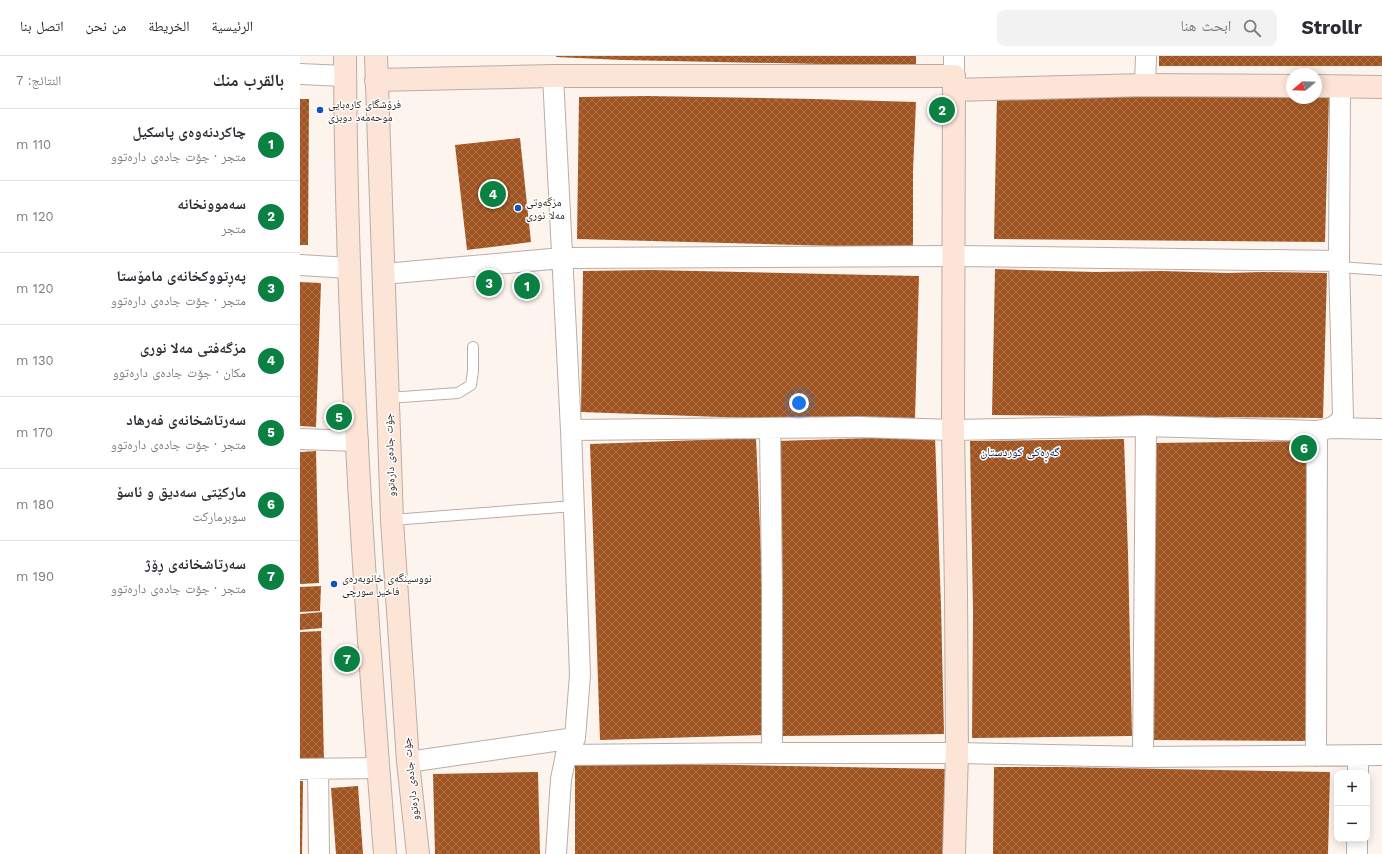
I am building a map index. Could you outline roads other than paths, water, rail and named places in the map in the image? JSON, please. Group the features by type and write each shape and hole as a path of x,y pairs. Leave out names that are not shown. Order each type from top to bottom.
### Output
{"street":[{"name":"جۆت جادەی دارەتوو","path":"376,56 392,520 408,762 418,854"},
{"path":"1145,85 1146,56"},
{"path":"300,74 345,66 349,268 365,578 385,854"},
{"path":"376,80 554,76 954,74 1145,85 1286,86"},
{"path":"954,74 952,430 956,591 957,753 954,854"},
{"path":"554,76 571,430 580,675 576,738 566,755 561,779 556,854"},
{"path":"1322,86 1382,87"},
{"path":"1324,430 1339,424 1344,417 1339,264 1340,86"},
{"path":"384,274 562,258 954,256 1339,264"},
{"path":"300,265 349,268"},
{"path":"571,430 859,427 952,430 1146,426 1324,430 1382,429"},
{"path":"1143,757 1146,426"},
{"path":"770,429 772,753"},
{"path":"1316,756 1324,430"},
{"path":"300,439 358,441"},
{"path":"408,762 576,738"},
{"path":"566,755 957,753 1143,757 1316,756 1358,765 1382,755"},
{"path":"319,854 309,769 378,768"},
{"path":"1357,842 1357,854"}],"lane":[{"path":"1339,264 1382,270"},
{"path":"388,398 458,393 471,385 473,371 473,347"},
{"path":"392,520 574,506"}],"place":[{"name":"فرۆشگای کارەبایی موحەمەد دوبزی","path":"320,110"},
{"name":"سەموونخانە","path":"942,110"},
{"name":"مزگەفتی مەلا نوری","path":"493,194"},
{"name":"مزگەوتی مەلا نوری","path":"518,208"},
{"name":"پەڕتووکخانەی مامۆستا","path":"489,283"},
{"name":"چاکردنەوەی پاسکیل","path":"527,286"},
{"name":"سەرتاشخانەی فەرهاد","path":"339,417"},
{"name":"مارکێتی سەدیق و ئاسۆ","path":"1304,448"},
{"name":"نووسینگەی خانوبەرەی فاخیر سورچی","path":"334,584"},
{"name":"سەرتاشخانەی ڕۆژ","path":"347,659"}],"district":[{"name":"گەڕەکی کوردستان","path":"1020,452"}]}
